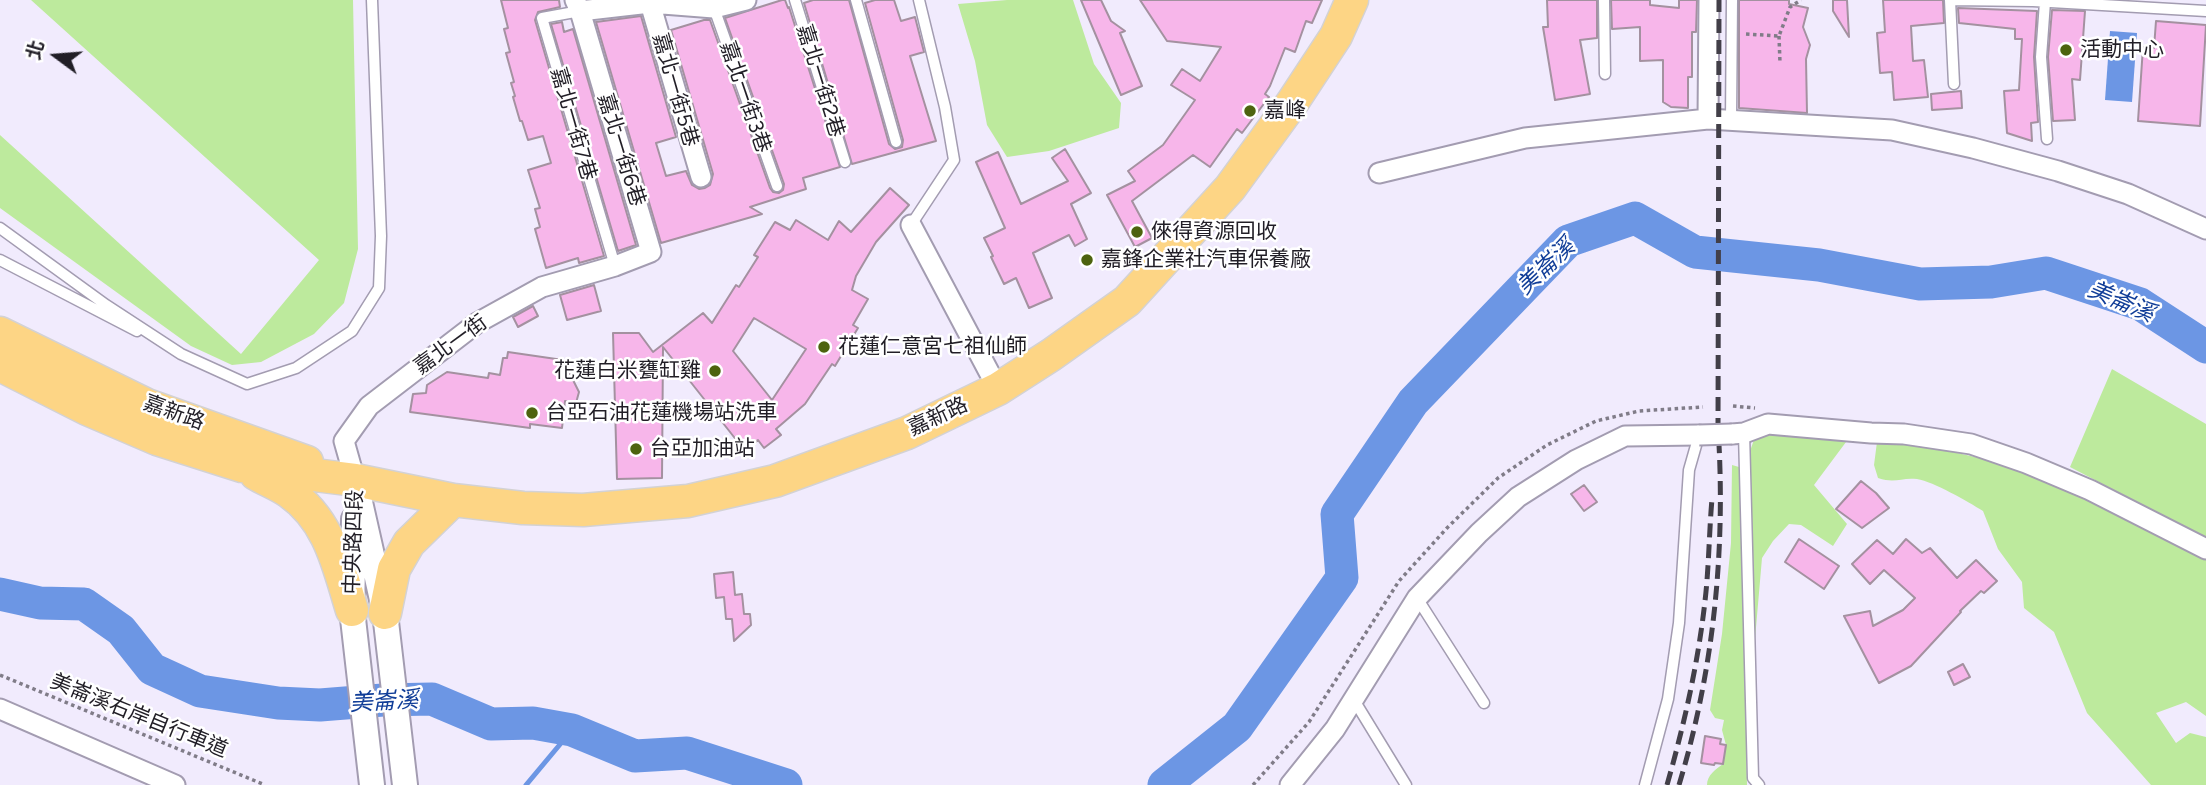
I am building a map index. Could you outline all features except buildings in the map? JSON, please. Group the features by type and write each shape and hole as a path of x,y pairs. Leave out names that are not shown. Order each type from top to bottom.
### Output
{"main road":[{"name":"嘉新路","path":"0,365 88,409 157,439 242,466 355,480 453,500 523,508 583,510 688,501 775,481 907,432 998,389 1127,301 1230,188 1292,103 1336,36 1352,0"},
{"name":"嘉新路","path":"0,333 147,404 355,480"},
{"path":"242,466 289,493 315,516 332,544 352,610"},
{"path":"385,613 394,569 409,543 453,500"}],"street":[{"path":"577,5 650,2 714,8 745,0"},
{"path":"1708,119 1709,0"},
{"name":"嘉北一街5巷","path":"650,2 701,177"},
{"name":"嘉北一街6巷","path":"577,5 652,252 615,265"},
{"path":"1380,173 1525,138 1708,119 1892,130 2058,171 2128,194 2206,229"},
{"path":"911,225 998,389"},
{"name":"嘉北一街","path":"355,480 344,441 369,406 488,317 542,287 615,265"},
{"path":"1290,785 1335,729 1418,598 1479,533 1518,497 1576,460 1625,436 1738,434 1768,424 1904,434 1971,444 2026,463 2090,490 2206,549"},
{"name":"中央路四段","path":"355,480 352,610 372,785"},
{"name":"中央路四段","path":"355,480 385,613 405,785"},
{"path":"0,709 175,785"}],"lane":[{"path":"0,260 181,354 247,384 296,368 352,331 379,288 381,236 372,0"},
{"name":"嘉北一街2巷","path":"795,0 845,162"},
{"path":"856,0 896,142"},
{"path":"911,225 954,160 945,107 919,0"},
{"path":"1604,0 1605,74"},
{"path":"1731,0 1731,121"},
{"path":"1954,84 1950,0 2033,1 2206,11"},
{"path":"2045,2 2041,57 2047,139"},
{"name":"嘉北一街7巷","path":"577,5 542,18 615,265"},
{"name":"嘉北一街3巷","path":"714,8 777,186"},
{"path":"0,228 106,305 181,354"},
{"path":"1738,434 1755,783"},
{"path":"1645,785 1668,699 1679,623 1689,470 1699,435"},
{"path":"1418,598 1484,703"},
{"path":"1354,700 1406,785"}],"path":[{"path":"1780,63 1779,37 1790,7 1801,0"},
{"path":"1732,33 1779,37"},
{"name":"美崙溪右岸自行車道","path":"0,675 265,785"}],"green space":[{"path":"31,0 353,0 358,249 344,303 314,334 261,362 232,365 191,346 0,208 0,135 241,354 319,260"},
{"path":"1007,0 1073,0 1094,64 1121,103 1119,128 1049,151 1007,157 987,125 975,61 958,4"},
{"path":"2112,369 2206,424 2206,538 2070,467"},
{"path":"1766,431 1849,438 1814,485 1847,524 1833,546 1801,525 1789,524 1773,541 1762,558 1755,639 1750,451 1755,437"},
{"path":"1877,442 1926,446 2011,465 2085,497 2206,559 2206,716 2186,702 2156,713 2176,743 2190,733 2206,737 2206,785 2151,785 2087,713 2054,632 2024,608 2022,582 1998,549 1983,511 1924,481 1878,478 1874,465"},
{"path":"1732,465 1739,467 1742,482 1747,785 1707,785 1710,775 1723,764 1726,745 1722,730 1724,720 1715,718 1710,710 1722,634 1731,543"}],"water":[{"path":"2110,31 2137,33 2132,102 2105,100"}],"waterway":[{"name":"美崙溪","path":"1164,785 1237,727 1342,578 1337,514 1413,402 1568,241 1635,218 1695,252 1819,265 1920,284 1991,282 2046,273 2140,304 2206,347"},
{"name":"美崙溪","path":"0,594 40,603 84,604 121,630 152,669 200,691 278,703 320,705 432,699 491,724 533,723 572,730 635,756 687,753 786,785"},
{"path":"526,785 572,730"},
{"name":"美崙溪","path":"1176,785 1178,774"}],"railway":[{"path":"1679,785 1709,653 1718,563 1719,0"},
{"path":"1667,785 1699,648 1712,499"}],"place":[{"name":"活動中心","path":"2066,50"},
{"name":"嘉峰","path":"1250,111"},
{"name":"倈得資源回收","path":"1137,232"},
{"name":"嘉鋒企業社汽車保養廠","path":"1087,260"},
{"name":"花蓮仁意宮七祖仙師","path":"824,347"},
{"name":"花蓮白米甕缸雞","path":"715,371"},
{"name":"台亞石油花蓮機場站洗車","path":"532,413"},
{"name":"台亞加油站","path":"636,449"}]}
